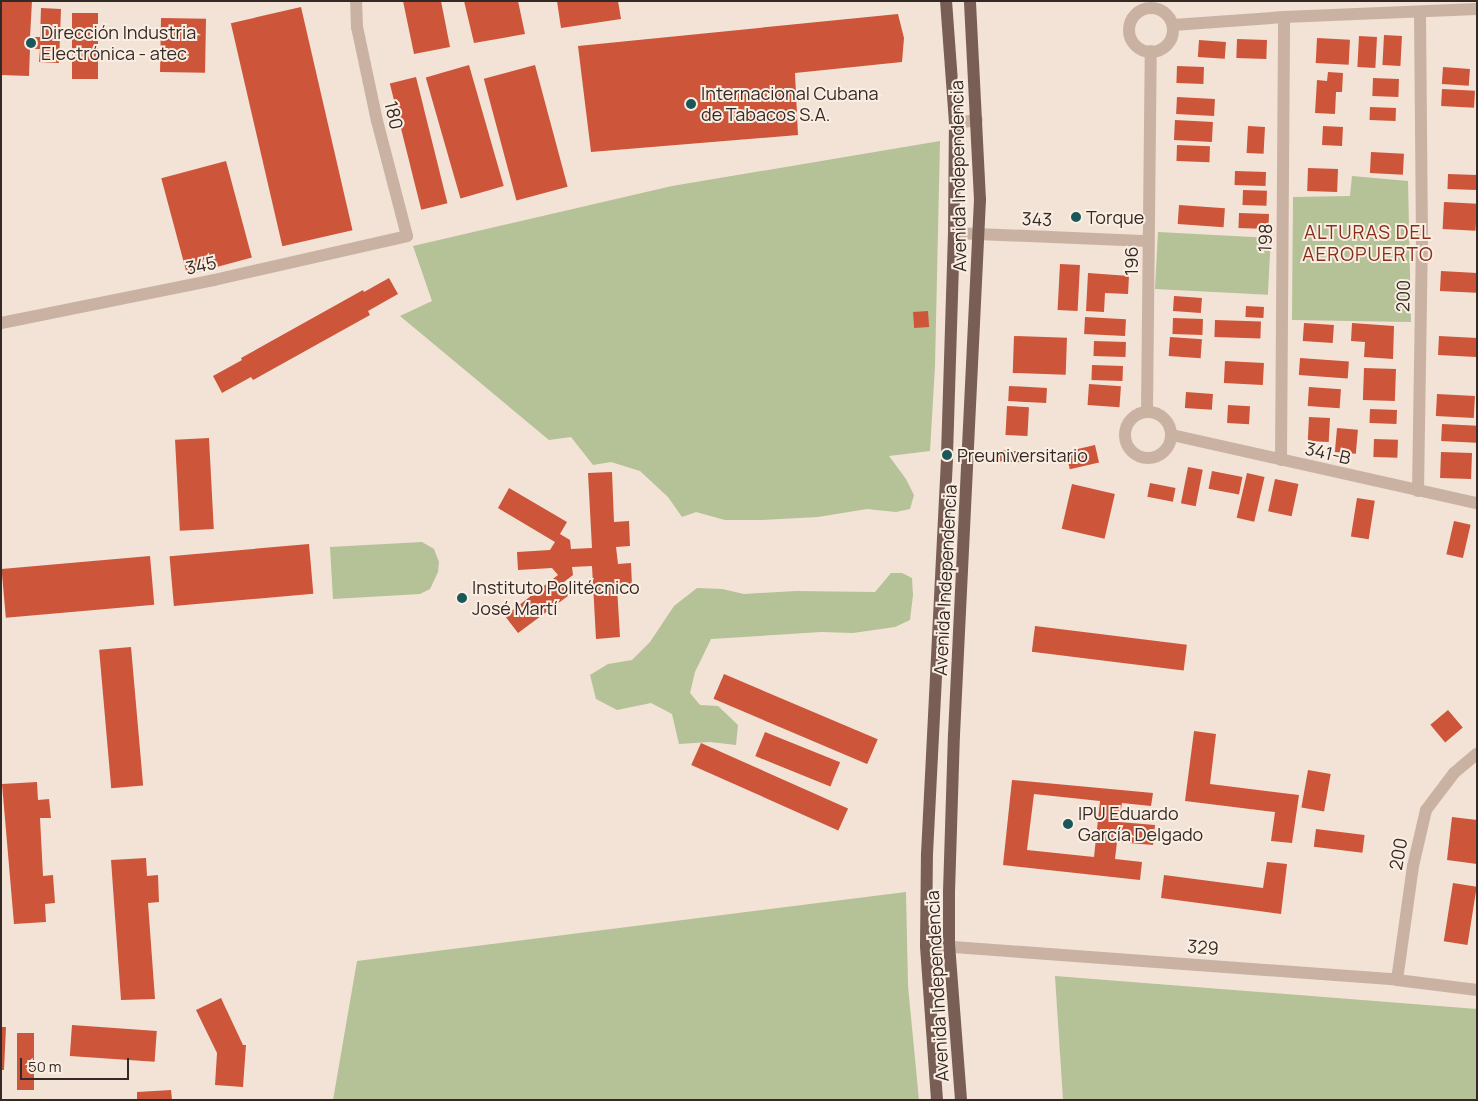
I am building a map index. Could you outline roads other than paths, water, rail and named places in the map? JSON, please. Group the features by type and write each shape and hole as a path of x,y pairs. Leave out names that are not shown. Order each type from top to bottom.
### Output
{"main road":[{"name":"Avenida Independencia","path":"937,1100 926,945 927,854 947,455 954,233 954,123 946,1"},
{"name":"Avenida Independencia","path":"961,1100 949,945 954,735 979,234 977,120 970,1"}],"street":[{"name":"180","path":"356,1 357,27 377,121 407,236"},
{"path":"1147,8 1154,8 1166,14 1173,25 1173,32 1162,49 1151,51 1140,48 1130,37 1129,29 1134,15 1147,8"},
{"path":"1173,25 1284,17 1477,9"},
{"name":"200","path":"1418,491 1422,242 1420,12"},
{"name":"198","path":"1281,460 1284,17"},
{"name":"196","path":"1147,411 1151,51"},
{"path":"954,123 977,120"},
{"name":"343","path":"954,233 1148,241"},
{"name":"345","path":"1,323 214,280 407,236"},
{"path":"1147,411 1155,412 1167,420 1172,435 1167,450 1161,455 1146,458 1132,451 1125,438 1128,423 1139,413 1147,411"},
{"name":"341-B","path":"1172,435 1477,503"},
{"name":"200","path":"1397,980 1413,866 1426,810 1454,773 1477,754"},
{"name":"329","path":"926,945 949,945 1397,980 1477,990"}],"place":[{"name":"Dirección Industria Electrónica - atec","path":"31,43"},
{"name":"Internacional Cubana de Tabacos S.A.","path":"691,104"},
{"name":"Torque","path":"1076,217"},
{"name":"Preuniversitario","path":"947,455"},
{"name":"Instituto Politécnico José Martí","path":"462,598"},
{"name":"IPU Eduardo García Delgado","path":"1068,824"}],"district":[{"name":"ALTURAS DEL AEROPUERTO","path":"1368,244"}]}
